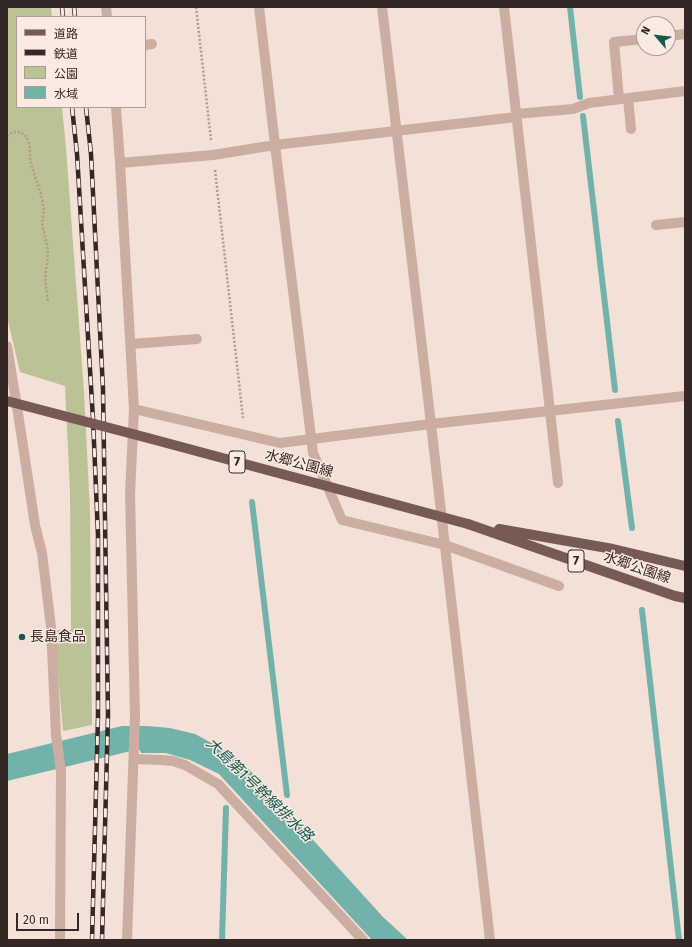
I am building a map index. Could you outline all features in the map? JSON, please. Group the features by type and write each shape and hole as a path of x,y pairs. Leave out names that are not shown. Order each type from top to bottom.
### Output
{"main road":[{"name":"水郷公園線","path":"7,401 468,524 674,596 685,598"},
{"name":"水郷公園線","path":"468,524 613,549 685,566"}],"street":[{"path":"259,7 313,453 342,520 445,545 559,586"},
{"path":"382,7 490,940"},
{"path":"504,7 558,483"},
{"path":"631,129 614,42 636,39"},
{"path":"120,163 213,155 275,145 573,109 589,102 685,91"},
{"path":"116,108 134,408 130,494 135,716 127,940"},
{"path":"656,226 685,222"},
{"path":"131,344 197,339"},
{"path":"7,346 35,525 42,553 51,627 56,735 60,771 60,940"},
{"path":"134,408 280,443 431,424 685,396"},
{"path":"134,755 185,765 218,784 363,940"}],"path":[{"path":"196,7 245,435"},
{"path":"7,136 13,132 20,132 27,137 30,149 30,161 41,194 44,210 42,223 48,250 45,278 48,301"}],"green space":[{"path":"7,7 51,7 52,16 16,16 16,108 62,108 66,148 84,392 90,512 92,725 63,731 54,630 71,630 70,491 65,386 20,372 7,317"}],"water":[{"name":"大島第1号幹線排水路","path":"122,726 170,728 195,734 230,753 245,765 383,917 408,940 372,940 219,774 190,760 166,753 141,753 139,749 7,781 7,754"}],"waterway":[{"path":"570,7 580,97"},
{"path":"583,116 615,390"},
{"path":"618,421 632,528"},
{"name":"大島第1号幹線排水路","path":"252,502 287,795"},
{"path":"642,610 679,940"},
{"path":"222,940 226,808"}],"railway":[{"path":"62,7 63,16"},
{"path":"74,7 75,16"},
{"path":"72,108 77,154 93,419 98,535 98,717 92,940"},
{"path":"86,108 91,154 103,389 108,715 102,940"}],"place":[{"name":"長島食品","path":"22,637"}]}
